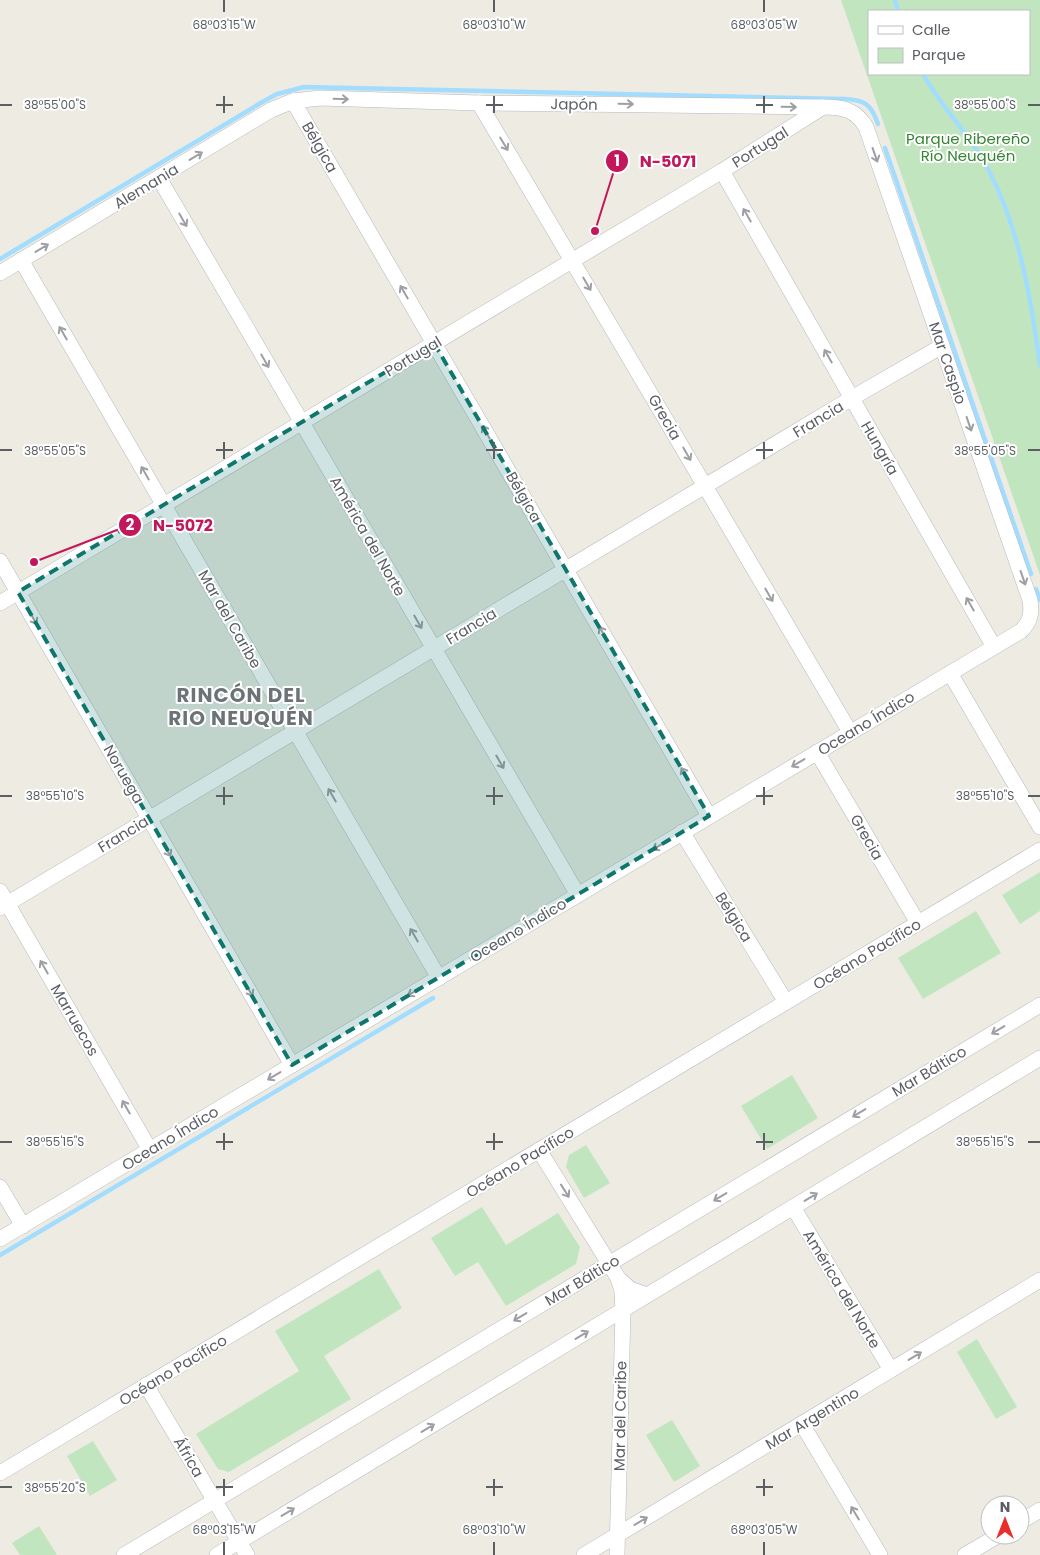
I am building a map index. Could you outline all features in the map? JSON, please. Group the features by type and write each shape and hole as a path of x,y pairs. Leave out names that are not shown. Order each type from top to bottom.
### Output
{"street":[{"name":"Japón","path":"293,101 320,98 824,107 845,109 854,113"},
{"name":"Alemania","path":"0,273 270,110 293,101"},
{"name":"Bélgica","path":"293,101 709,816"},
{"name":"Grecia","path":"479,102 850,732"},
{"name":"Portugal","path":"0,603 722,171 824,107"},
{"name":"Mar Caspio","path":"854,113 866,127 1030,600 1031,617"},
{"name":"Hungría","path":"722,171 994,647"},
{"name":"América del Norte","path":"159,178 578,895"},
{"name":"Mar del Caribe","path":"22,260 439,978"},
{"name":"Francia","path":"2,901 149,818 942,346"},
{"name":"Noruega","path":"0,561 292,1065"},
{"name":"Oceano Índico","path":"0,1239 1021,631 1031,617"},
{"path":"950,673 1040,827"},
{"name":"Grecia","path":"817,752 918,923"},
{"name":"Bélgica","path":"682,832 786,1002"},
{"name":"Océano Pacífico","path":"0,1473 1040,850"},
{"name":"Marruecos","path":"2,901 150,1150"},
{"name":"Mar Báltico","path":"124,1555 1040,1005"},
{"path":"217,1555 1040,1058"},
{"name":"Mar del Caribe","path":"539,1150 618,1278 622,1291 617,1555"},
{"path":"0,1187 23,1226"},
{"name":"América del Norte","path":"793,1207 892,1370"},
{"name":"Mar del Caribe","path":"618,1278 630,1289 647,1295"},
{"name":"Mar Argentino","path":"584,1555 1040,1280"},
{"name":"África","path":"146,1386 246,1555"},
{"path":"802,1424 880,1555"},
{"path":"965,1555 982,1545"}],"highlighted area":[{"path":"434,343 709,816 292,1065 18,592"}],"green space":[{"name":"Parque Ribereño Río Neuquén","path":"841,0 1040,0 1040,575"},
{"path":"1040,872 1040,911 1020,924 1002,895"},
{"path":"976,911 1001,953 923,999 898,958"},
{"path":"792,1075 818,1118 767,1149 741,1106"},
{"path":"586,1145 610,1183 584,1198 566,1167 569,1155"},
{"path":"482,1207 506,1245 558,1213 580,1247 576,1264 506,1306 478,1262 455,1276 431,1238"},
{"path":"379,1269 402,1308 324,1356 351,1399 229,1472 218,1469 196,1434 299,1371 275,1331"},
{"path":"977,1339 1017,1407 996,1419 957,1352"},
{"path":"672,1420 700,1466 674,1482 646,1435"},
{"path":"93,1441 117,1480 90,1496 67,1456"},
{"path":"39,1526 57,1555 20,1555 12,1543"}],"waterway":[{"path":"895,0 898,10"},
{"path":"924,75 982,158 1000,194 1009,217 1023,266 1040,365"},
{"path":"0,259 264,101 277,94 304,87 844,99 866,104 873,112 878,124"},
{"path":"885,148 1031,574"},
{"path":"1036,589 1040,600"},
{"path":"0,1255 433,998"}],"place":[{"name":"N-5071","path":"595,231"},
{"name":"N-5072","path":"34,562"}],"district":[{"name":"RINCÓN DEL RIO NEUQUÉN","path":"241,706"}]}
